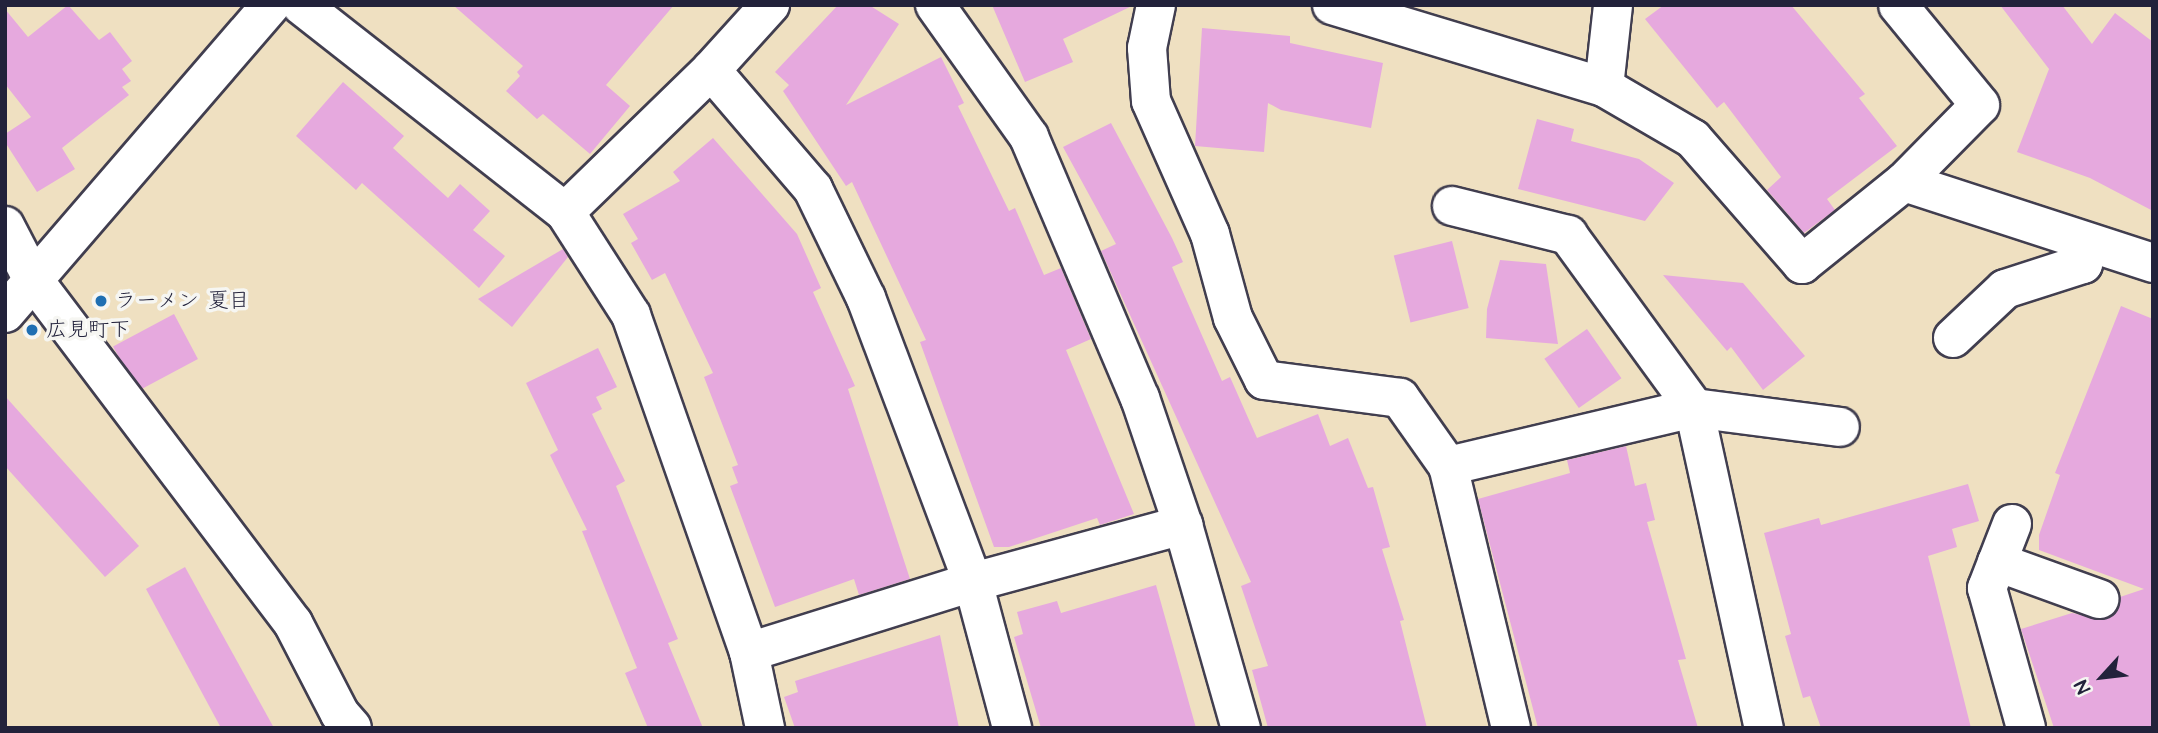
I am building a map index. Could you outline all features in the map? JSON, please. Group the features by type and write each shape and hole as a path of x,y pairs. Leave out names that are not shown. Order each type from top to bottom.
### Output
{"street":[{"path":"5,313 271,5"},
{"path":"301,5 565,212 631,315 749,652 765,728"},
{"path":"565,212 711,70 769,5"},
{"path":"934,5 1029,137 1140,398 1184,525 1241,728"},
{"path":"1156,5 1147,48 1152,101 1210,234 1233,318 1264,380 1400,398 1448,466 1511,728"},
{"path":"1332,5 1604,87 1693,139 1801,264 1904,182 1980,105 1898,5"},
{"path":"1604,87 1613,5"},
{"path":"711,70 813,189 866,298 973,582 1012,728"},
{"path":"1904,182 2153,263"},
{"path":"1452,206 1568,235 1694,408 1764,728"},
{"path":"5,226 33,278 293,623 340,714 352,728"},
{"path":"1953,338 2005,289 2083,264 2087,242"},
{"path":"1448,466 1694,408 1840,427"},
{"path":"2012,524 1987,588 2026,728"},
{"path":"749,652 973,582 1184,525"},
{"path":"1997,562 2099,599"}],"building":[{"path":"68,5 99,40 110,32 132,61 122,69 131,81 122,87 129,95 62,148 75,169 37,192 5,142 5,134 31,117 5,84 5,9 28,37"},
{"path":"453,5 674,5 606,85 630,106 590,154 543,114 537,119 506,91 520,76 517,72 523,66"},
{"path":"838,5 869,5 899,24 846,105 941,57 964,103 958,106 1009,211 1015,208 1044,275 1061,268 1091,339 1066,350 1134,514 1100,525 1097,518 1009,547 994,547 920,342 926,340 852,182 846,186 783,91 789,85 775,72"},
{"path":"992,5 1134,5 1063,39 1073,62 1025,82"},
{"path":"1664,5 1791,5 1865,94 1859,98 1897,146 1827,199 1835,210 1804,233 1767,190 1781,177 1724,102 1717,108 1645,19"},
{"path":"2000,5 2062,5 2092,44 2115,13 2153,42 2153,211 2090,178 2017,152 2049,69"},
{"path":"1202,28 1290,36 1290,43 1383,63 1371,128 1281,110 1268,103 1264,152 1195,146"},
{"path":"343,82 404,136 393,148 448,198 460,184 490,211 473,230 505,256 479,288 362,183 356,190 296,136"},
{"path":"1537,119 1574,129 1571,141 1639,159 1674,183 1645,221 1518,189"},
{"path":"1111,123 1183,262 1172,267 1222,381 1230,377 1257,438 1318,414 1330,446 1348,438 1368,488 1373,487 1390,547 1382,549 1404,620 1400,621 1427,728 1268,728 1252,670 1268,666 1241,586 1251,582 1101,251 1116,244 1063,147"},
{"path":"713,138 797,234 821,288 813,292 855,386 848,389 910,579 859,595 854,579 775,607 730,486 738,483 732,467 738,465 704,377 713,373 665,273 652,280 631,243 638,239 623,214 680,181 673,172"},
{"path":"1452,241 1469,308 1410,322 1394,256"},
{"path":"563,249 568,257 512,327 478,299"},
{"path":"1500,260 1546,264 1558,344 1486,338 1487,309"},
{"path":"1663,275 1743,283 1805,356 1763,390 1731,347 1727,351"},
{"path":"2121,306 2153,319 2153,728 2054,728 2021,629 2072,613 2103,620 2114,615 2120,597 2144,589 2039,550 2039,535 2060,475 2055,473"},
{"path":"174,314 198,359 137,391 113,346"},
{"path":"1587,329 1621,378 1579,408 1544,359"},
{"path":"598,348 617,387 596,397 602,409 592,414 625,481 616,486 678,639 668,643 703,728 648,728 625,673 637,668 582,531 587,530 550,455 558,450 526,383"},
{"path":"5,396 139,546 105,577 5,466"},
{"path":"1626,446 1635,486 1646,483 1655,520 1647,522 1686,659 1678,660 1698,728 1538,728 1478,499 1570,473 1567,460"},
{"path":"1968,484 1979,521 1952,529 1957,547 1928,556 1971,728 1821,728 1810,696 1803,698 1785,636 1791,634 1764,533 1819,518 1821,525"},
{"path":"185,567 274,728 221,728 146,589"},
{"path":"1156,585 1196,728 1041,728 1014,637 1023,634 1017,612 1057,601 1061,613"},
{"path":"940,635 959,728 795,728 784,697 798,692 795,681"}],"place":[{"name":"ラーメン 夏目","path":"101,301"},
{"name":"広見町下","path":"32,330"}]}
